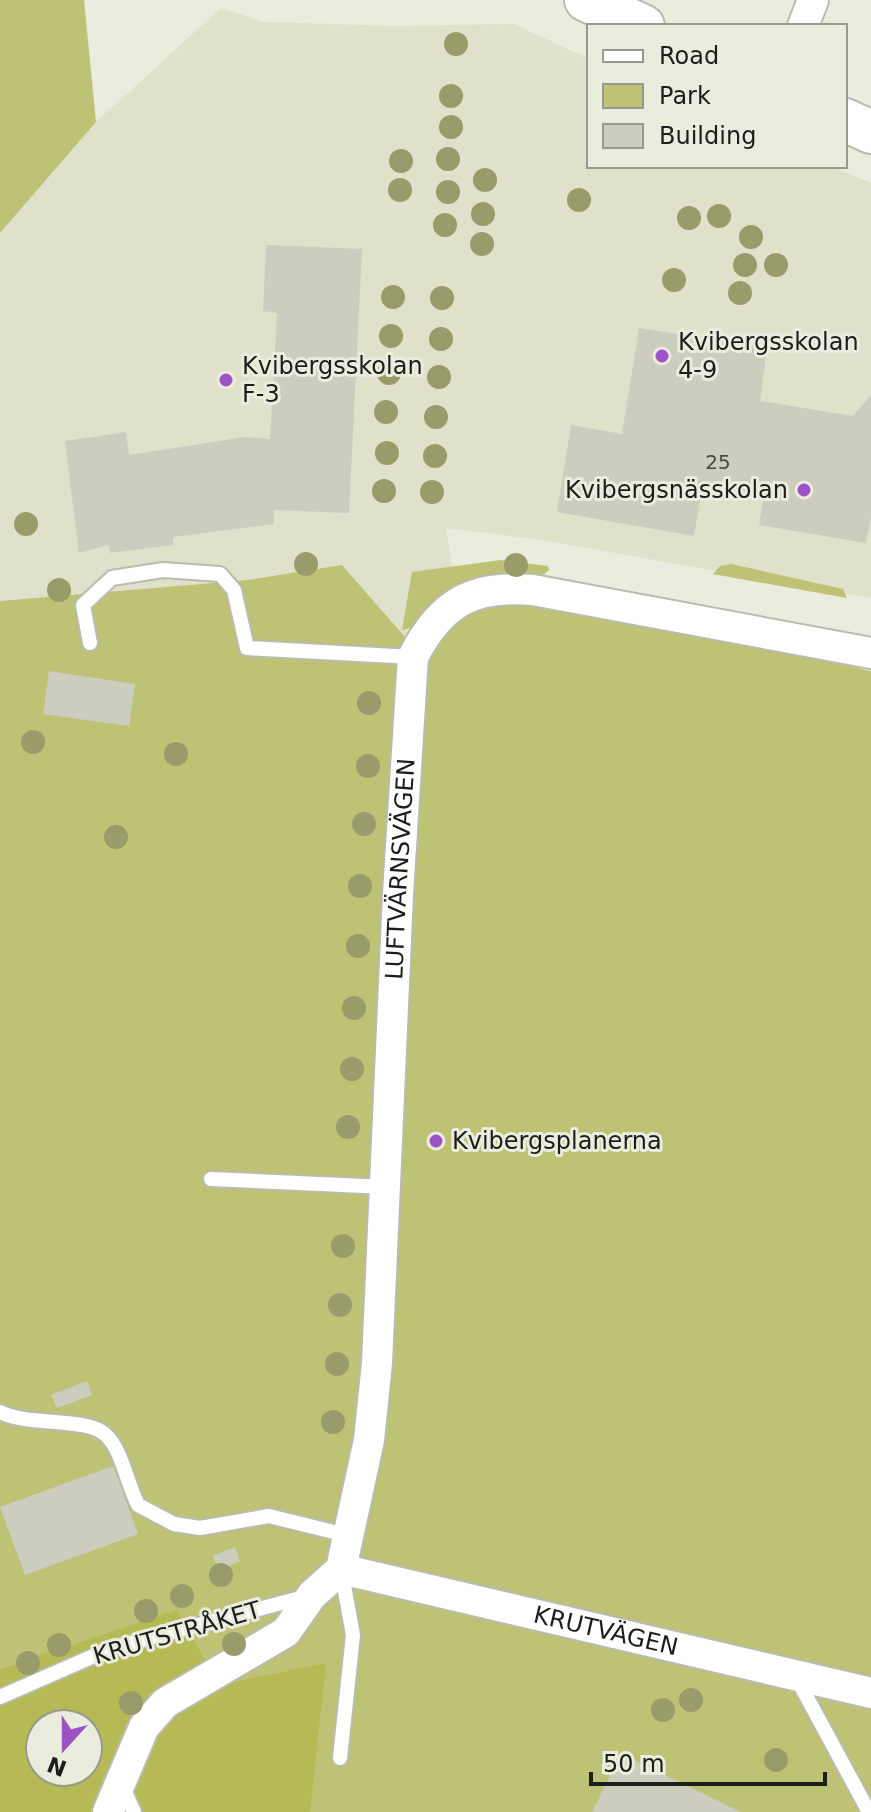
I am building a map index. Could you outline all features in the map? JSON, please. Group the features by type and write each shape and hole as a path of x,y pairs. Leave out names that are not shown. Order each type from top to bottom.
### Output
{"street":[{"path":"586,0 639,24"},
{"path":"804,24 813,0"},
{"path":"847,121 871,132"},
{"name":"LUFTVÄRNSVÄGEN","path":"341,1569 369,1440 388,1187 398,894 413,657 437,618 458,602 497,587 533,590 871,653"},
{"path":"108,1812 144,1727 165,1703 286,1632 312,1595 341,1569"},
{"name":"KRUTVÄGEN","path":"341,1569 871,1693"}],"lane":[{"path":"90,643 83,605 112,578 163,570 220,574 234,590 247,648 413,657"},
{"path":"211,1179 388,1187"},
{"path":"0,1412 16,1420 89,1426 106,1434 116,1449 138,1505 174,1524 200,1528 269,1516 350,1536"},
{"path":"340,1758 353,1635 341,1569"},
{"name":"KRUTSTRÅKET","path":"0,1697 112,1648 312,1595"},
{"path":"796,1676 869,1812"},
{"path":"120,1782 134,1812"}],"shaded area":[{"path":"221,8 264,22 394,26 514,24 587,58 587,168 836,168 871,183 871,598 536,539 446,528 456,594 405,637 342,565 248,580 0,601 0,233 96,122"}],"green space":[{"path":"0,0 84,0 96,122 0,233"},
{"path":"501,560 548,566 549,570 543,575 499,575 469,580 442,595 411,628 402,630 412,572"},
{"path":"731,564 843,589 847,598 713,574 720,566"},
{"name":"Kvibergsplanerna","path":"342,565 405,637 456,594 522,596 871,671 871,1812 130,1812 104,1725 104,1708 99,1708 80,1644 0,1669 0,601 248,580"},
{"path":"177,1610 219,1685 326,1663 310,1812 0,1812 0,1669"}],"building":[{"path":"266,245 362,249 349,513 274,510 274,524 173,537 173,545 110,553 108,545 79,553 65,441 126,432 129,455 245,437 270,439 277,313 263,311"},
{"path":"639,328 767,348 760,401 853,416 871,395 871,517 866,543 759,525 763,500 702,490 694,536 557,512 571,425 622,434"},
{"path":"49,671 135,684 129,726 43,714"},
{"path":"87,1381 92,1395 57,1408 51,1395"},
{"path":"113,1466 138,1534 25,1575 0,1507"},
{"path":"235,1547 240,1561 219,1570 213,1556"},
{"path":"620,1755 636,1761 741,1812 592,1812"}],"place":[{"name":"Kvibergsskolan 4-9","path":"662,356"},
{"name":"Kvibergsskolan F-3","path":"226,380"},
{"name":"Kvibergsnässkolan","path":"804,490"},
{"name":"Kvibergsplanerna","path":"436,1141"}]}
